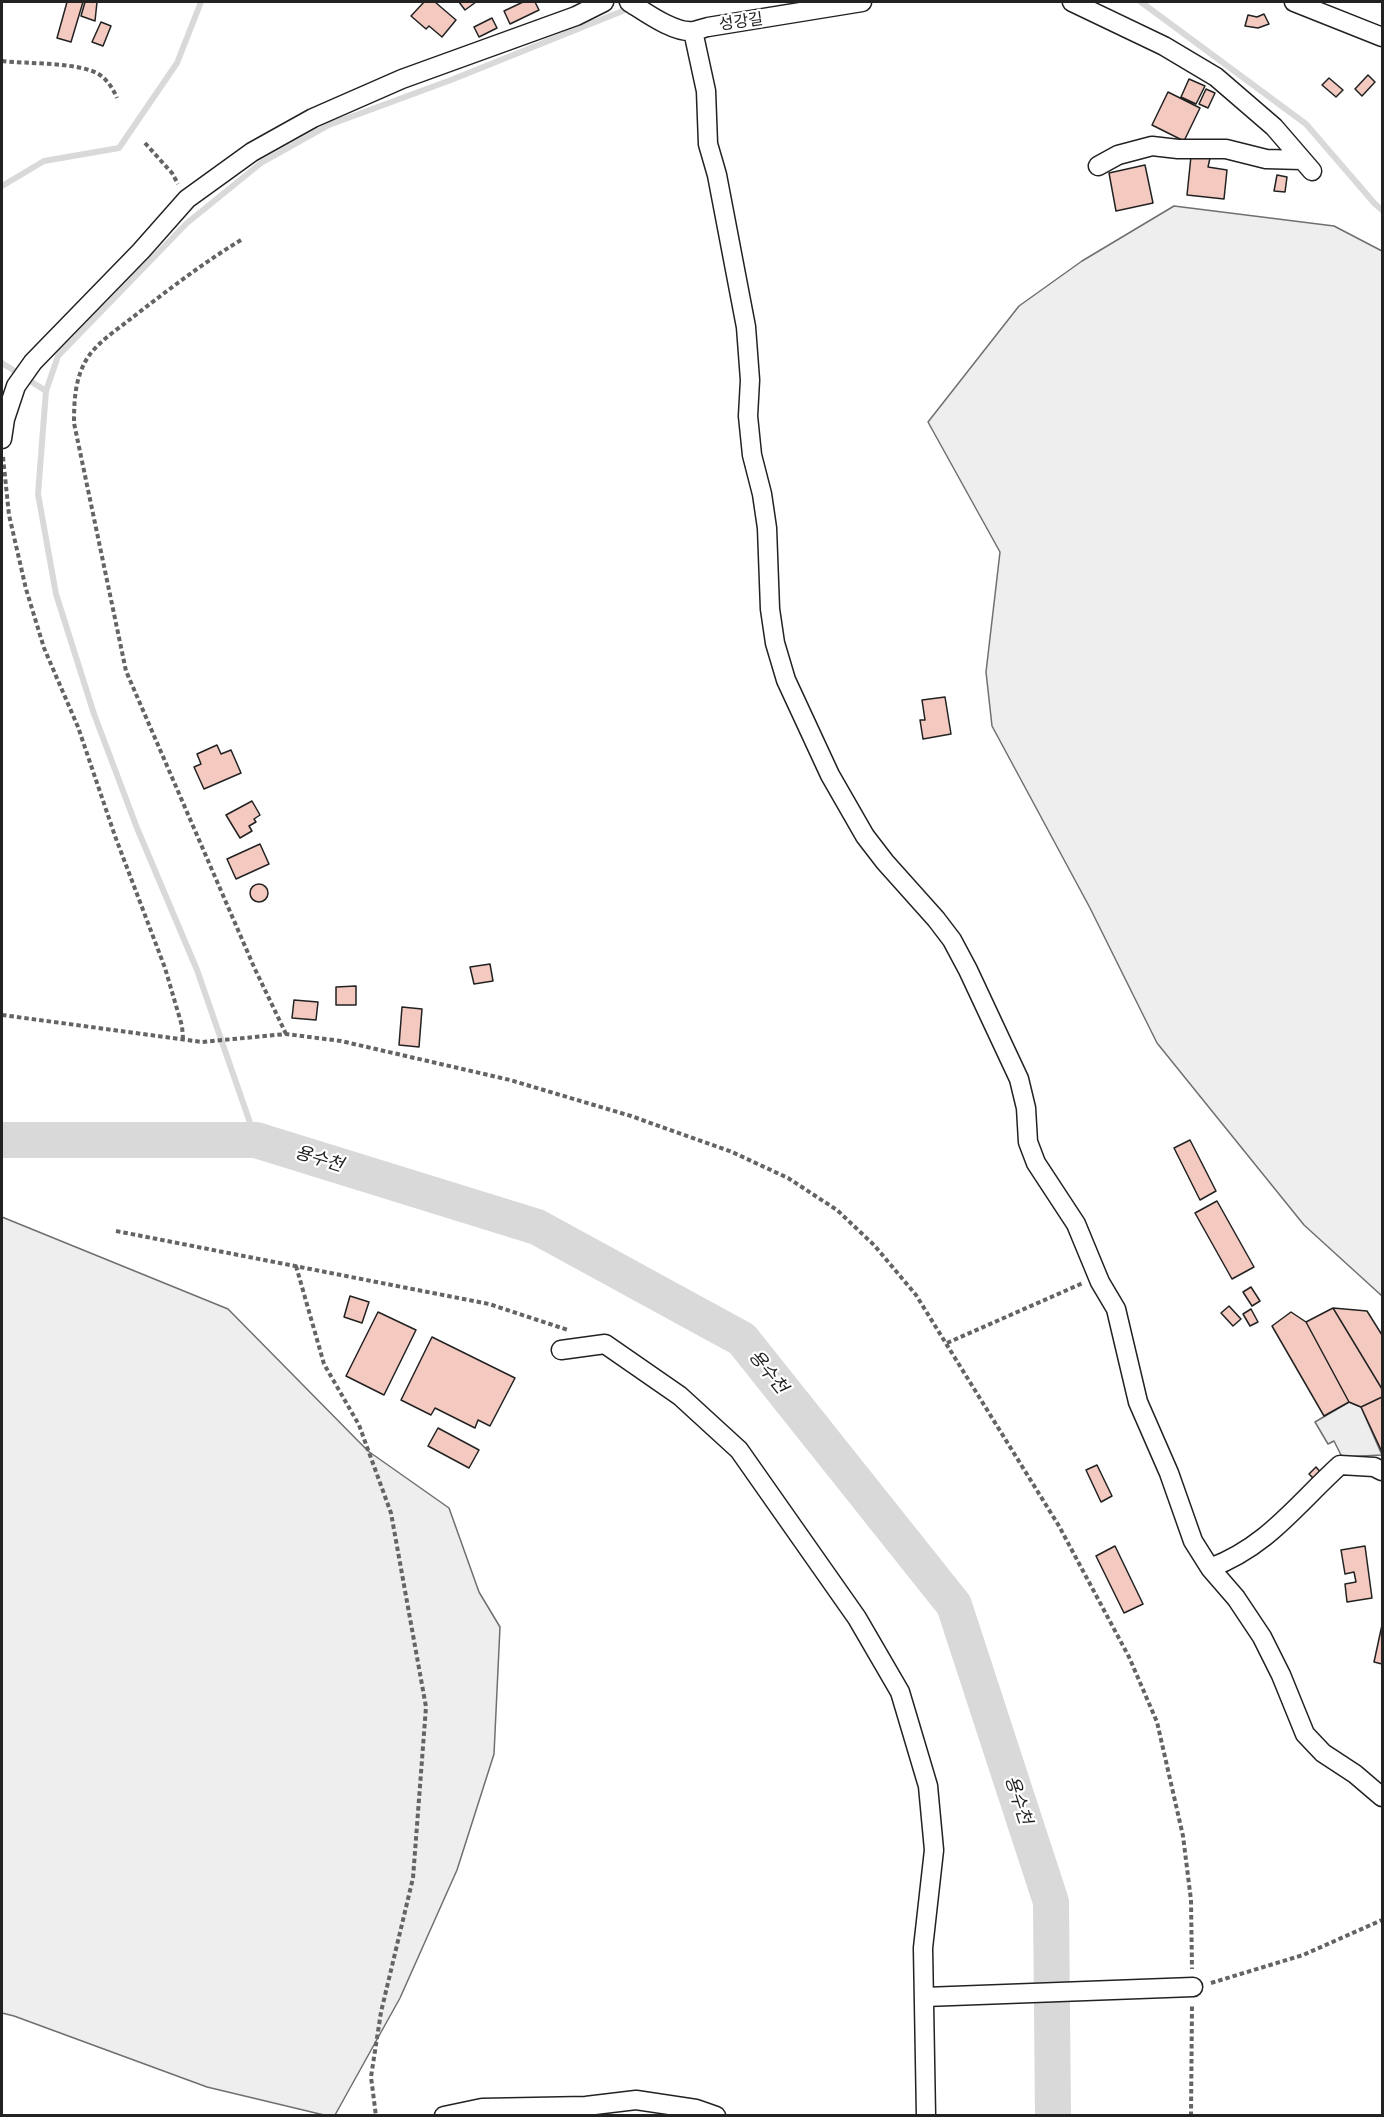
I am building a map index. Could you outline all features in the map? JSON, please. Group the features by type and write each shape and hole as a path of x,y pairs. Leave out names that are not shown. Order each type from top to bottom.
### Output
{"street":[{"path":"2,445 5,419 16,386 33,362 141,251 187,199 252,152 313,118 402,79 576,16 604,2"},
{"name":"성강길","path":"629,2 656,19 682,30 693,31 862,2"},
{"path":"1072,2 1164,46 1216,77 1274,127 1307,166 1226,149 1178,149 1152,146 1118,155 1098,166"},
{"path":"1294,2 1383,37"},
{"path":"693,31 706,91 708,144 719,186 746,327 750,380 748,416 767,528 770,609 775,644 786,680 830,775 865,836 952,940 1019,1079 1026,1108 1029,1142 1036,1163 1076,1224 1097,1276 1116,1309 1138,1402 1169,1473 1193,1541 1210,1568 1236,1598 1263,1637 1305,1734 1323,1754 1355,1774 1383,1797"},
{"path":"561,1350 605,1344 680,1395 740,1450 857,1618 900,1692 928,1786 934,1850 923,1948 926,2115"},
{"path":"1210,1568 1233,1560 1267,1536 1340,1465 1374,1467 1383,1471"},
{"path":"925,1998 1193,1987"},
{"path":"444,2115 482,2108 586,2106 636,2100 696,2109 716,2115"}],"path":[{"path":"2,62 72,67 94,72 112,85 117,98"},
{"path":"145,144 172,173 187,199"},
{"path":"241,240 187,275 110,335 89,356 74,397 74,423 126,671 254,967 286,1034"},
{"path":"2,445 9,515 26,589 44,648 78,727 115,836 165,968 182,1026 183,1038"},
{"path":"2,1015 202,1042 286,1034 340,1041 510,1080 631,1116 732,1152 779,1173 837,1210 874,1245 916,1295 947,1343 1059,1526 1130,1657 1157,1722 1183,1836 1191,1900 1193,1987 1191,2115"},
{"path":"116,1231 489,1304 576,1333"},
{"path":"296,1266 324,1364 359,1425 391,1513 426,1707 413,1878 381,2012 371,2077 376,2115"},
{"path":"947,1343 1097,1276"},
{"path":"1193,1987 1252,1972 1303,1955 1383,1920"}],"shaded area":[{"path":"1174,206 1334,226 1382,251 1382,1296 1304,1225 1157,1043 1090,908 992,726 986,672 1000,552 928,422 1019,306 1082,261"},
{"path":"2,1217 228,1309 368,1451 449,1508 479,1592 500,1627 494,1754 457,1870 400,1998 335,2115 324,2115 207,2087 2,2013"},
{"path":"1349,1402 1361,1407 1382,1455 1342,1457 1334,1441 1328,1444 1315,1422"}],"building":[{"path":"67,2 83,2 71,42 57,38"},
{"path":"85,2 97,2 95,21 81,16"},
{"path":"424,2 435,2 456,20 442,37 429,26 426,29 411,16"},
{"path":"459,2 476,2 465,10"},
{"path":"523,2 535,2 539,10 510,24 504,11"},
{"path":"1264,14 1269,24 1258,28 1245,26 1248,15 1257,17"},
{"path":"492,18 497,28 479,37 474,27"},
{"path":"101,22 111,26 103,46 92,42"},
{"path":"1368,75 1375,82 1362,96 1355,89"},
{"path":"1329,78 1343,90 1336,97 1322,85"},
{"path":"1189,79 1205,86 1196,104 1181,97"},
{"path":"1206,89 1215,93 1208,108 1199,104"},
{"path":"1168,92 1200,108 1184,141 1152,125"},
{"path":"1191,156 1210,158 1208,167 1227,170 1224,199 1187,195"},
{"path":"1145,165 1153,203 1116,211 1109,173"},
{"path":"1277,175 1287,177 1285,192 1274,191"},
{"path":"945,697 951,734 923,739 920,720 925,720 922,700"},
{"path":"217,745 221,754 231,750 241,773 204,789 194,767 201,764 197,754"},
{"path":"252,801 260,815 254,819 256,822 249,826 252,831 240,838 226,815"},
{"path":"260,844 269,864 236,879 227,859"},
{"path":"255,884 263,884 268,889 266,900 255,902 250,897 250,889"},
{"path":"490,964 493,981 474,984 470,967"},
{"path":"356,986 356,1005 336,1005 336,987"},
{"path":"294,1000 318,1002 316,1020 292,1018"},
{"path":"402,1007 422,1009 419,1047 399,1045"},
{"path":"1190,1140 1216,1191 1200,1200 1174,1148"},
{"path":"1217,1201 1254,1267 1232,1279 1195,1213"},
{"path":"1251,1287 1260,1301 1252,1306 1243,1292"},
{"path":"350,1296 369,1302 362,1323 344,1317"},
{"path":"1229,1306 1241,1319 1233,1326 1221,1313"},
{"path":"1333,1308 1367,1311 1382,1335 1382,1389"},
{"path":"1333,1308 1382,1389 1382,1397 1361,1407 1349,1402 1306,1322"},
{"path":"1251,1309 1258,1322 1250,1326 1243,1314"},
{"path":"378,1312 416,1330 384,1395 346,1376"},
{"path":"1291,1312 1306,1322 1349,1402 1324,1416 1272,1326"},
{"path":"432,1337 515,1378 490,1426 478,1420 475,1428 435,1408 431,1415 401,1400"},
{"path":"1382,1397 1382,1452 1361,1407"},
{"path":"438,1428 479,1450 469,1468 428,1446"},
{"path":"1097,1465 1112,1496 1101,1502 1086,1470"},
{"path":"1316,1467 1323,1475 1316,1481 1309,1474"},
{"path":"1115,1546 1143,1604 1124,1613 1096,1556"},
{"path":"1365,1546 1372,1598 1347,1602 1345,1584 1356,1582 1354,1572 1345,1574 1341,1550"},
{"path":"1382,1625 1382,1664 1374,1662"}],"waterway":[{"path":"2,186 44,161 119,148 177,63 201,2"},
{"path":"1141,2 1306,124 1382,210"},
{"path":"46,391 58,356 187,223 261,163 329,125 451,80 630,8"},
{"path":"2,363 46,391 38,494 56,594 94,714 137,828 197,970 256,1140"},
{"name":"용수천","path":"2,1140 256,1140 537,1227 742,1339 954,1605 1051,1902 1053,2116"}]}
